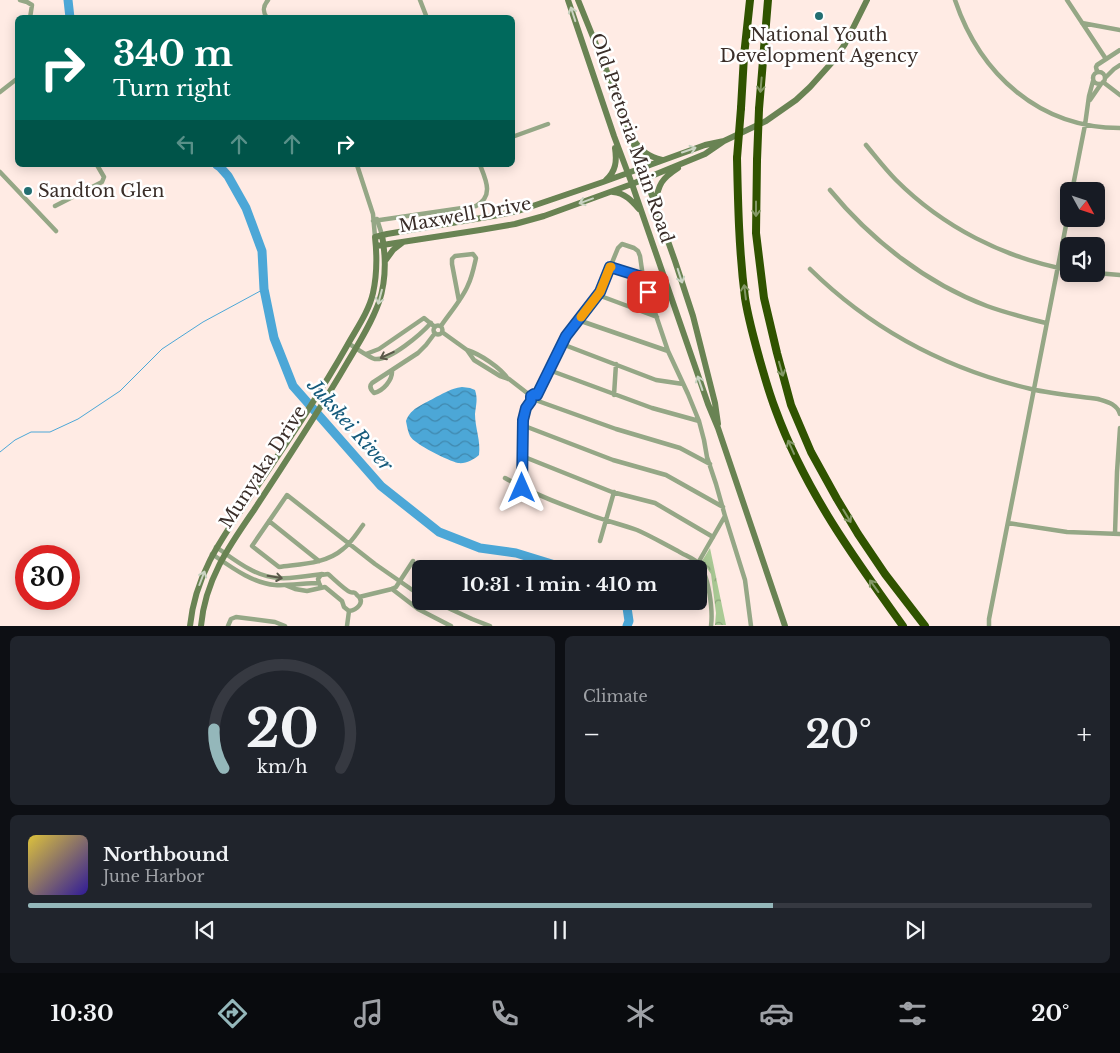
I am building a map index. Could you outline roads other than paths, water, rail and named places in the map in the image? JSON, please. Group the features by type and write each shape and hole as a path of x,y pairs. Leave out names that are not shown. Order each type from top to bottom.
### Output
{"highway":[{"path":"750,0 737,158 738,214 741,264 746,300 758,355 775,411 822,508 849,550 903,626"},
{"path":"768,1 756,160 756,233 764,298 777,352 791,405 811,452 858,534 885,574 925,626"}],"main road":[{"name":"Old Pretoria Main Road","path":"568,0 614,136 718,428 785,626"},
{"name":"Old Pretoria Main Road","path":"578,0 616,94 693,316 715,403 718,428"},
{"name":"Maxwell Drive","path":"376,246 515,224 544,216 632,184 705,154 724,141 766,122 810,87 835,59 852,31 867,0"},
{"path":"603,182 612,174 616,163 614,136"},
{"path":"631,136 645,153 662,160"},
{"name":"Maxwell Drive","path":"375,237 504,214 545,203 705,145 724,141"},
{"path":"655,203 659,187 664,178 692,159"},
{"path":"610,192 623,194 642,212"},
{"name":"Munyaka Drive","path":"202,626 206,597 221,560 339,378 365,334 379,301 384,278 384,245 382,235"},
{"name":"Munyaka Drive","path":"190,626 196,594 212,554 292,436 362,318 373,294 375,237"},
{"path":"384,263 393,250 405,241"}],"street":[{"path":"20,0 29,2 33,7 31,15"},
{"path":"420,0 426,15"},
{"path":"955,0 971,38 986,62 1021,95 1054,114 1085,125 1120,128"},
{"path":"1067,0 1106,59"},
{"path":"266,2 264,11 266,15"},
{"path":"1082,23 1120,30"},
{"path":"1120,50 1096,67 1103,81 1120,95"},
{"path":"1089,101 1103,81 1120,65"},
{"path":"1074,182 1094,74 1114,69"},
{"path":"0,92 15,80"},
{"path":"1093,81 1097,83 1103,81"},
{"path":"515,136 548,124"},
{"path":"866,145 902,186 922,204 951,224 999,250 1058,268"},
{"path":"54,206 103,181 103,173 98,167"},
{"path":"358,167 382,235"},
{"path":"376,220 476,206 484,200 487,192 481,167"},
{"path":"0,172 56,231"},
{"path":"830,190 843,206 884,245 932,279 986,305 1046,323"},
{"path":"375,237 376,220"},
{"path":"989,626 1066,228"},
{"path":"538,401 537,395 562,344 598,295 618,248 622,244 634,248 638,251 641,260 642,277 668,351 699,421 745,580 751,626"},
{"path":"459,301 452,258 454,256 473,254 476,258 469,284 459,301 441,326 442,332 467,350 475,352 531,398 534,403 538,401 616,429 672,445 710,464"},
{"path":"610,267 642,277"},
{"path":"810,269 868,318 910,344 946,361 981,375 1033,390 1108,402 1115,405 1120,414"},
{"path":"1105,273 1120,274"},
{"path":"598,295 657,317"},
{"path":"366,354 379,349 424,318 433,325 441,326"},
{"path":"578,320 668,351"},
{"path":"348,343 372,358 385,358 433,325"},
{"path":"433,325 436,333"},
{"path":"392,370 389,381 378,393 374,394 371,384 392,370 422,350 436,333 442,332"},
{"path":"397,336 403,347"},
{"path":"562,344 656,380 683,384"},
{"path":"467,350 472,358 498,371"},
{"path":"614,395 616,364"},
{"path":"549,370 652,408 699,421"},
{"path":"522,488 522,425 526,408 531,398 534,394 537,395"},
{"path":"522,425 613,460 666,475 723,507"},
{"path":"1008,523 1067,532 1117,534 1120,428"},
{"path":"522,456 614,492 655,503 713,537"},
{"path":"505,478 522,488 558,503 637,530 693,560"},
{"path":"600,541 614,492"},
{"path":"363,525 348,544 342,550 319,561 279,567 252,546 287,495 348,544 412,590"},
{"path":"700,560 725,516"},
{"path":"269,521 319,561"},
{"path":"216,547 249,569 278,578 328,574 359,597 360,603 358,608 349,611"},
{"path":"212,554 249,577 259,581 277,585 319,583 342,601 349,611 348,626"},
{"path":"359,597 392,589 398,585 412,563"},
{"path":"319,583 318,578 323,574"},
{"path":"285,585 295,589 306,590 324,587 331,584 332,577"},
{"path":"707,580 712,612 711,626"},
{"path":"392,589 418,609 451,626"},
{"path":"342,601 345,595 350,592"},
{"path":"452,610 490,626"},
{"path":"228,626 229,621 233,618 259,623 275,622 286,626"}],"water":[{"path":"462,387 475,390 476,393 475,419 479,440 479,455 469,461 458,463 425,448 413,439 408,431 406,421 411,412 419,406 448,391"}],"waterway":[{"name":"Jukskei River","path":"68,0 70,15"},
{"name":"Jukskei River","path":"220,167 228,176 246,208 262,251 264,289 274,338 293,386 381,486 439,532 480,548 516,553 539,560"},
{"path":"0,452 15,440 31,432 50,432 78,419 120,391 162,349 203,322 264,289"},
{"name":"Jukskei River","path":"627,610 629,621 627,626"}],"place":[{"name":"National Youth Development Agency","path":"819,16"},
{"name":"Sandton Glen","path":"28,191"}]}
